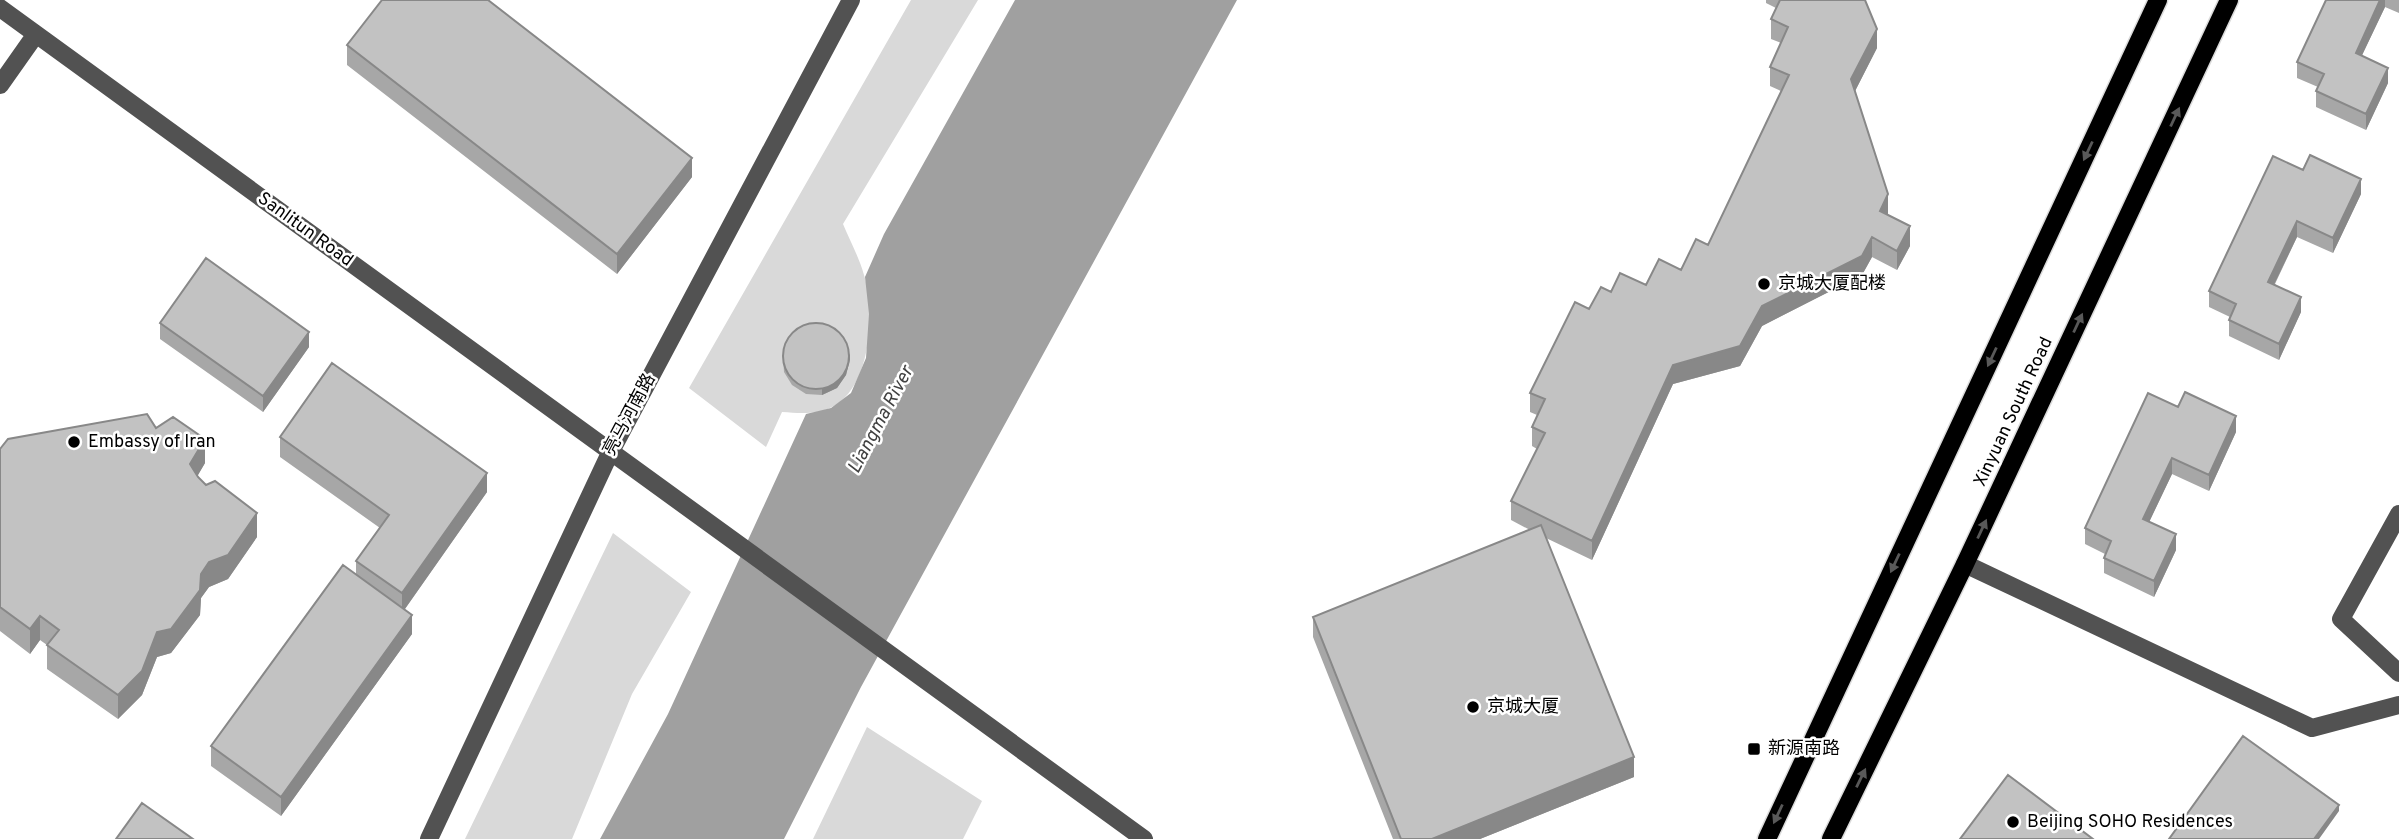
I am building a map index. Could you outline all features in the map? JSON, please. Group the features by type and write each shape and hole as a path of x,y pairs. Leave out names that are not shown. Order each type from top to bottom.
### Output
{"main road":[{"path":"1766,839 2158,0"},
{"name":"Xinyuan South Road","path":"1831,839 1965,564 2229,0"}],"street":[{"name":"亮马河南路","path":"429,839 610,453 851,0"},
{"name":"Sanlitun Road","path":"0,8 1144,839"},
{"path":"0,85 36,34"},
{"path":"2399,514 2341,619 2399,673"},
{"path":"1965,564 2312,729 2399,705"}],"shaded area":[{"path":"911,0 978,0 843,224 862,268 870,309 867,349 854,385 844,399 830,408 806,413 782,412 766,447 689,388"},
{"path":"613,533 691,592 632,694 572,839 465,839"},
{"path":"867,727 982,801 963,839 813,839"}],"water":[{"name":"Liangma River","path":"1015,0 1237,0 861,687 784,839 600,839 668,714 806,414 831,408 851,393 866,358 869,314 865,277 884,234"}],"building":[{"path":"382,0 488,0 692,158 617,254 347,45"},
{"name":"京城大厦配楼","path":"1780,0 1865,0 1877,29 1851,79 1888,194 1880,211 1910,226 1897,251 1872,237 1862,256 1762,306 1740,346 1673,365 1592,541 1511,501 1545,433 1532,427 1545,399 1530,393 1575,302 1589,309 1601,287 1611,292 1620,273 1646,285 1659,259 1681,270 1696,239 1708,245 1789,75 1770,67 1788,27 1771,19"},
{"path":"2326,0 2380,0 2356,53 2388,68 2366,114 2316,91 2324,74 2297,62"},
{"path":"2310,155 2361,179 2333,238 2297,221 2268,282 2301,297 2279,344 2229,320 2236,304 2209,291 2273,156 2303,170"},
{"path":"206,258 309,332 263,396 160,323"},
{"path":"816,323 829,326 839,333 846,343 849,356 846,369 839,379 829,386 816,389 803,386 793,379 786,369 783,356 786,343 793,333 803,326"},
{"path":"332,363 487,473 402,593 356,561 389,515 280,437"},
{"path":"2185,392 2236,416 2209,475 2172,458 2143,519 2176,534 2154,581 2104,558 2111,541 2085,528 2148,393 2178,407"},
{"path":"147,414 156,428 173,417 205,439 190,464 198,477 206,485 215,481 257,513 228,555 209,562 201,574 200,590 171,629 157,632 142,671 118,695 47,645 59,630 40,616 30,629 0,607 0,449 8,439"},
{"name":"京城大厦","path":"1541,525 1634,757 1432,839 1401,839 1313,617"},
{"path":"343,565 412,615 281,797 211,746"},
{"path":"2243,736 2339,805 2314,839 2169,839"},
{"path":"2008,775 2093,839 1960,839"},
{"path":"142,803 193,839 116,839"}],"place":[{"name":"京城大厦配楼","path":"1764,284"},
{"name":"Embassy of Iran","path":"74,442"},
{"name":"京城大厦","path":"1473,707"},
{"name":"新源南路","path":"1754,749"},
{"name":"Beijing SOHO Residences","path":"2013,822"}]}
